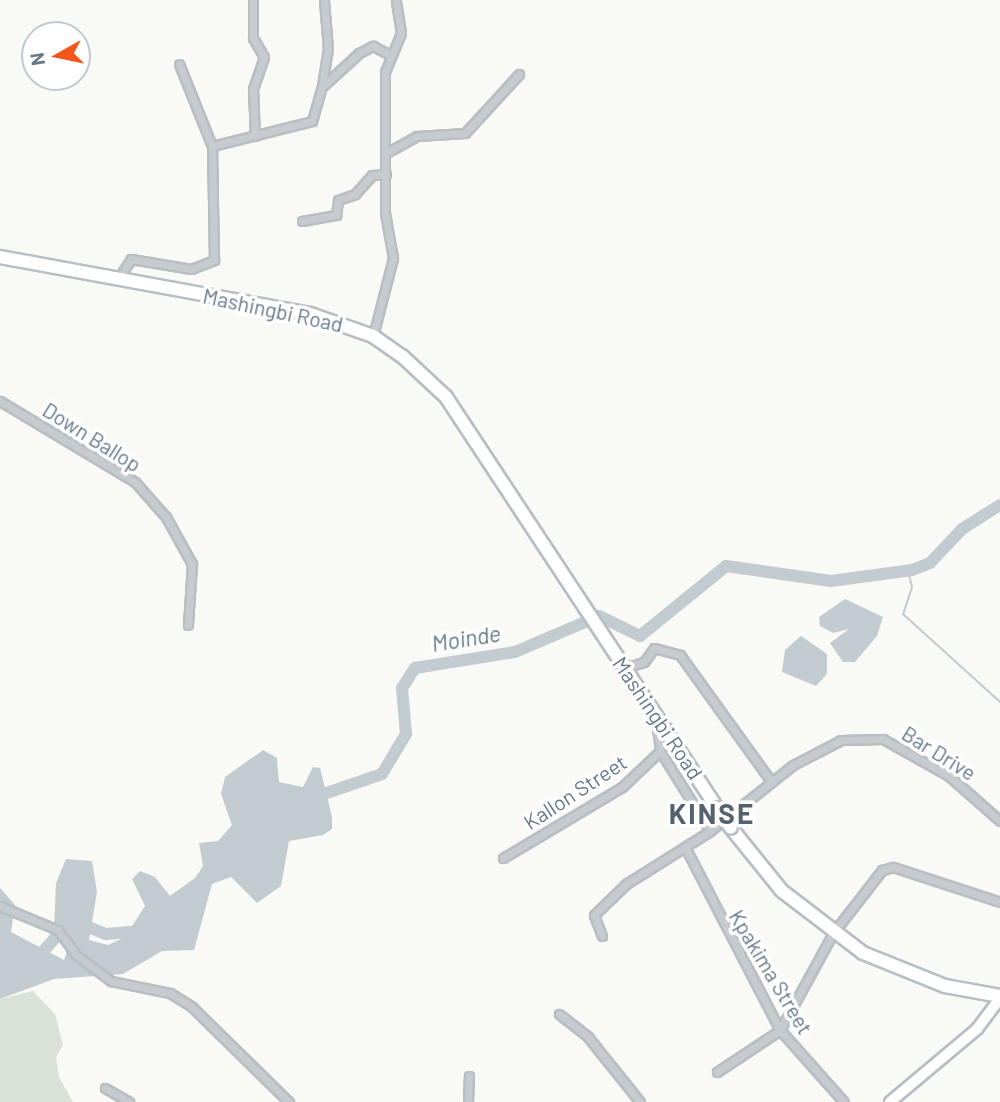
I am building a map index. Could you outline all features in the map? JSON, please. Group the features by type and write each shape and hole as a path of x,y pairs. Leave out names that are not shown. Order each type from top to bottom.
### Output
{"main road":[{"name":"Mashingbi Road","path":"0,257 310,314 373,336 446,397 731,828 772,882 833,933"},
{"path":"833,933 899,971 1000,997 977,1029 890,1102"}],"street":[{"path":"253,0 253,38 264,57 254,89 255,136"},
{"path":"212,146 312,121 322,87 328,49 324,0"},
{"path":"373,336 393,258 386,174 387,53 401,33 396,0"},
{"path":"322,87 359,53 373,46 387,53"},
{"path":"118,279 131,259 191,269 214,260 212,146 178,64"},
{"path":"388,152 417,136 465,133 519,74"},
{"path":"302,220 337,215 338,200 355,194 372,175 386,174"},
{"name":"Down Ballop","path":"0,401 135,482 166,517 192,564 188,625"},
{"path":"625,668 644,662 653,648 680,655 771,781"},
{"path":"656,716 660,751 709,831"},
{"name":"Bar Drive","path":"602,936 594,915 626,884 709,831 771,781 821,747 883,739 949,776 1000,821"},
{"name":"Kallon Street","path":"503,858 622,787 660,751"},
{"name":"Kpakima Street","path":"685,847 780,1030 844,1102"},
{"path":"717,1072 780,1030 833,933 865,886 887,867 1000,902"},
{"path":"0,906 58,930 76,955 111,981 170,993 191,1007 289,1102"},
{"path":"559,1014 588,1037 640,1102"},
{"path":"468,1102 469,1076"},
{"path":"105,1088 129,1102"}],"shaded area":[{"path":"845,599 883,617 877,636 855,662 843,662 830,643 849,629 833,633 820,626 819,617"},
{"path":"801,636 827,654 827,674 816,686 782,672 785,650"},
{"path":"263,750 277,758 279,782 303,787 313,767 320,768 332,817 332,829 323,835 289,841 281,886 257,903 231,877 212,884 194,950 162,951 123,974 54,979 0,999 0,888 15,905 11,932 64,960 68,948 54,930 56,883 66,859 92,861 97,892 89,940 108,945 125,937 145,906 132,879 140,871 155,877 170,896 195,878 203,866 199,843 218,841 232,825 221,794 225,777"},
{"path":"33,991 55,1014 63,1045 56,1057 59,1077 73,1102 0,1102 0,999"}],"waterway":[{"name":"Moinde","path":"312,798 382,774 406,734 402,688 415,668 515,652 599,616 640,636 726,566 831,581 912,570 930,563 962,529 1000,505"},
{"path":"908,571 912,587 903,614 1000,702"},
{"name":"Moinde","path":"33,963 71,920 106,934 142,931"}],"district":[{"name":"KINSE","path":"712,813"}]}
